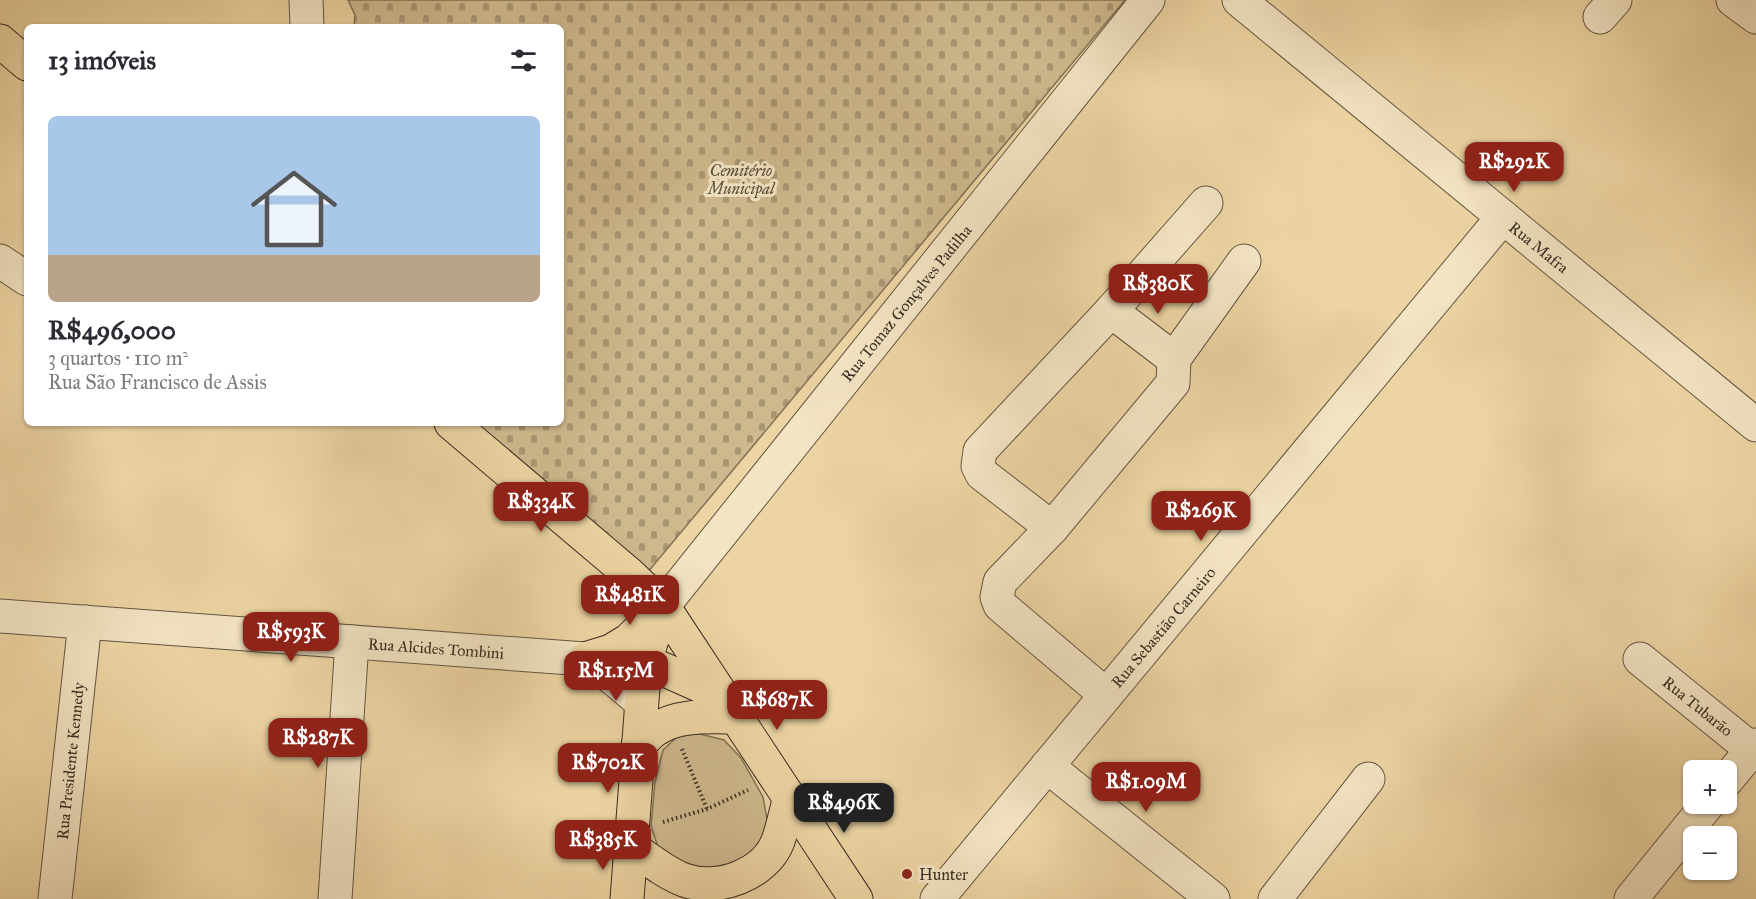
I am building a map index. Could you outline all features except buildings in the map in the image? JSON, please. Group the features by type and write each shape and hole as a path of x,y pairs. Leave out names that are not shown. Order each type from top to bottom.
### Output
{"main road":[{"path":"0,41 24,61"},
{"path":"455,426 628,573 663,606 856,899"},
{"path":"585,659 611,651 629,640 663,606"},
{"path":"627,899 645,662 663,606"},
{"path":"645,662 728,706"},
{"path":"638,746 655,730 669,722 699,717 728,706"},
{"path":"630,838 656,864 685,880 712,884 739,878 765,862 778,843 790,796"}],"street":[{"path":"306,0 307,24"},
{"name":"Rua Tomaz Gonçalves Padilha","path":"663,606 1148,0"},
{"name":"Rua Mafra","path":"1239,0 1756,425"},
{"path":"1733,0 1756,17"},
{"path":"1052,528 982,474 978,466 980,451 1111,311 1206,203"},
{"name":"Rua Sebastião Carneiro","path":"937,899 1503,217"},
{"path":"0,261 24,277"},
{"path":"1106,695 1000,605 997,597 1000,582 1052,528 1173,383 1174,359 1244,261"},
{"path":"1111,311 1174,359"},
{"name":"Rua Alcides Tombini","path":"0,616 645,662"},
{"name":"Rua Presidente Kennedy","path":"55,899 85,622"},
{"path":"335,899 352,642"},
{"path":"585,659 641,702"},
{"name":"Rua Tubarão","path":"1640,659 1755,749"},
{"path":"1737,769 1755,749"},
{"path":"1047,766 1213,899"},
{"path":"1275,899 1368,779"},
{"path":"1631,899 1700,814"}],"path":[{"path":"669,722 707,809"},
{"path":"630,838 707,809 748,790"}],"green space":[{"name":"Cemitério Municipal","path":"348,0 1125,0 647,573 475,426 564,426 564,24 354,24 355,15"},
{"path":"696,733 724,740 741,758 763,797 767,819 765,835 746,860 698,874 658,847 651,826 655,782 663,750 677,737"}],"place":[{"name":"Hunter","path":"907,874"}]}
